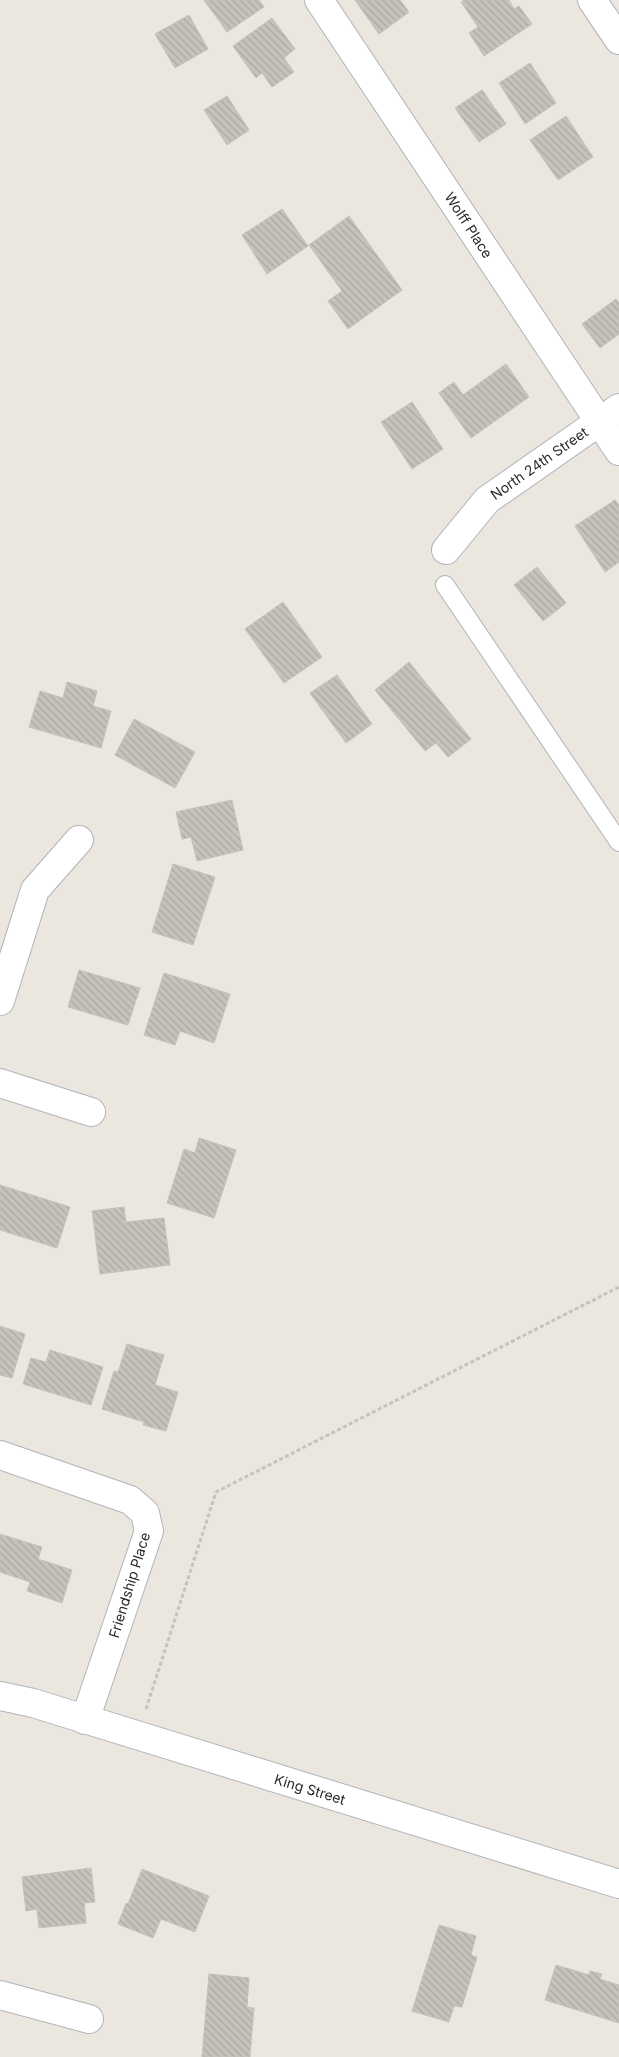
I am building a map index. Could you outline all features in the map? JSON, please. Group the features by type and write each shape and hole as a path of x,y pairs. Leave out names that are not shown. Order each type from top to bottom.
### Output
{"street":[{"name":"Wolff Place","path":"319,0 608,414 619,451"},
{"path":"592,0 619,40"},
{"name":"North 24th Street","path":"446,550 487,500 608,414"},
{"path":"0,1001 35,890 79,840"},
{"path":"0,1083 91,1112"},
{"name":"Friendship Place","path":"0,1455 130,1500 145,1513 149,1531 85,1720"},
{"name":"King Street","path":"0,1696 32,1703 619,1884"},
{"path":"0,1995 89,2019"}],"lane":[{"path":"445,585 619,842"}],"path":[{"path":"137,1736 216,1492 619,1287"}],"building":[{"path":"204,0 259,0 264,7 227,32"},
{"path":"355,0 400,0 409,12 379,34"},
{"path":"464,0 509,0 514,9 519,6 532,24 484,56 469,33 478,27 461,2"},
{"path":"189,15 208,49 175,68 155,34"},
{"path":"272,18 295,49 284,58 294,72 272,87 262,73 256,78 233,46"},
{"path":"530,63 556,103 525,124 499,83"},
{"path":"482,90 506,124 479,142 455,108"},
{"path":"227,96 249,130 227,145 204,110"},
{"path":"566,116 593,157 558,180 530,140"},
{"path":"282,209 308,246 267,274 242,235"},
{"path":"349,216 402,290 348,329 328,301 342,291 309,245"},
{"path":"616,299 619,303 619,334 600,348 582,324"},
{"path":"506,364 529,397 471,438 439,393 454,382 463,395"},
{"path":"412,402 443,449 412,469 381,422"},
{"path":"615,500 619,505 619,562 605,572 575,526"},
{"path":"537,567 566,603 543,621 514,585"},
{"path":"283,602 322,657 284,683 245,629"},
{"path":"409,662 471,739 448,757 436,743 425,751 375,690"},
{"path":"337,675 372,724 346,743 310,693"},
{"path":"67,682 97,691 93,706 111,711 101,748 29,727 40,691 63,698"},
{"path":"134,719 195,752 175,788 115,755"},
{"path":"232,800 243,850 197,861 191,837 182,839 176,812"},
{"path":"173,864 215,877 193,945 152,932"},
{"path":"79,970 140,988 128,1025 68,1007"},
{"path":"164,973 230,994 214,1043 180,1031 175,1045 144,1035"},
{"path":"199,1138 236,1150 214,1218 167,1203 184,1149 195,1153"},
{"path":"0,1185 70,1207 57,1248 0,1230"},
{"path":"124,1207 126,1222 164,1218 170,1265 100,1274 92,1211"},
{"path":"0,1326 25,1334 12,1378 0,1375"},
{"path":"127,1344 164,1355 155,1385 178,1392 166,1431 143,1425 144,1422 102,1409 114,1371 118,1372"},
{"path":"50,1350 103,1367 91,1405 23,1384 31,1358 46,1362"},
{"path":"0,1534 42,1547 38,1559 72,1570 62,1603 27,1591 30,1582 0,1572"},
{"path":"91,1868 95,1902 84,1903 86,1923 39,1928 37,1909 26,1911 22,1877"},
{"path":"142,1869 209,1896 195,1932 161,1919 153,1938 118,1924"},
{"path":"439,1925 476,1936 471,1955 477,1957 462,2007 454,2006 449,2022 412,2011"},
{"path":"556,1965 589,1975 590,1971 602,1974 600,1979 619,1985 619,2023 545,2000"},
{"path":"209,1974 249,1978 247,2007 254,2008 250,2057 202,2057"}]}
